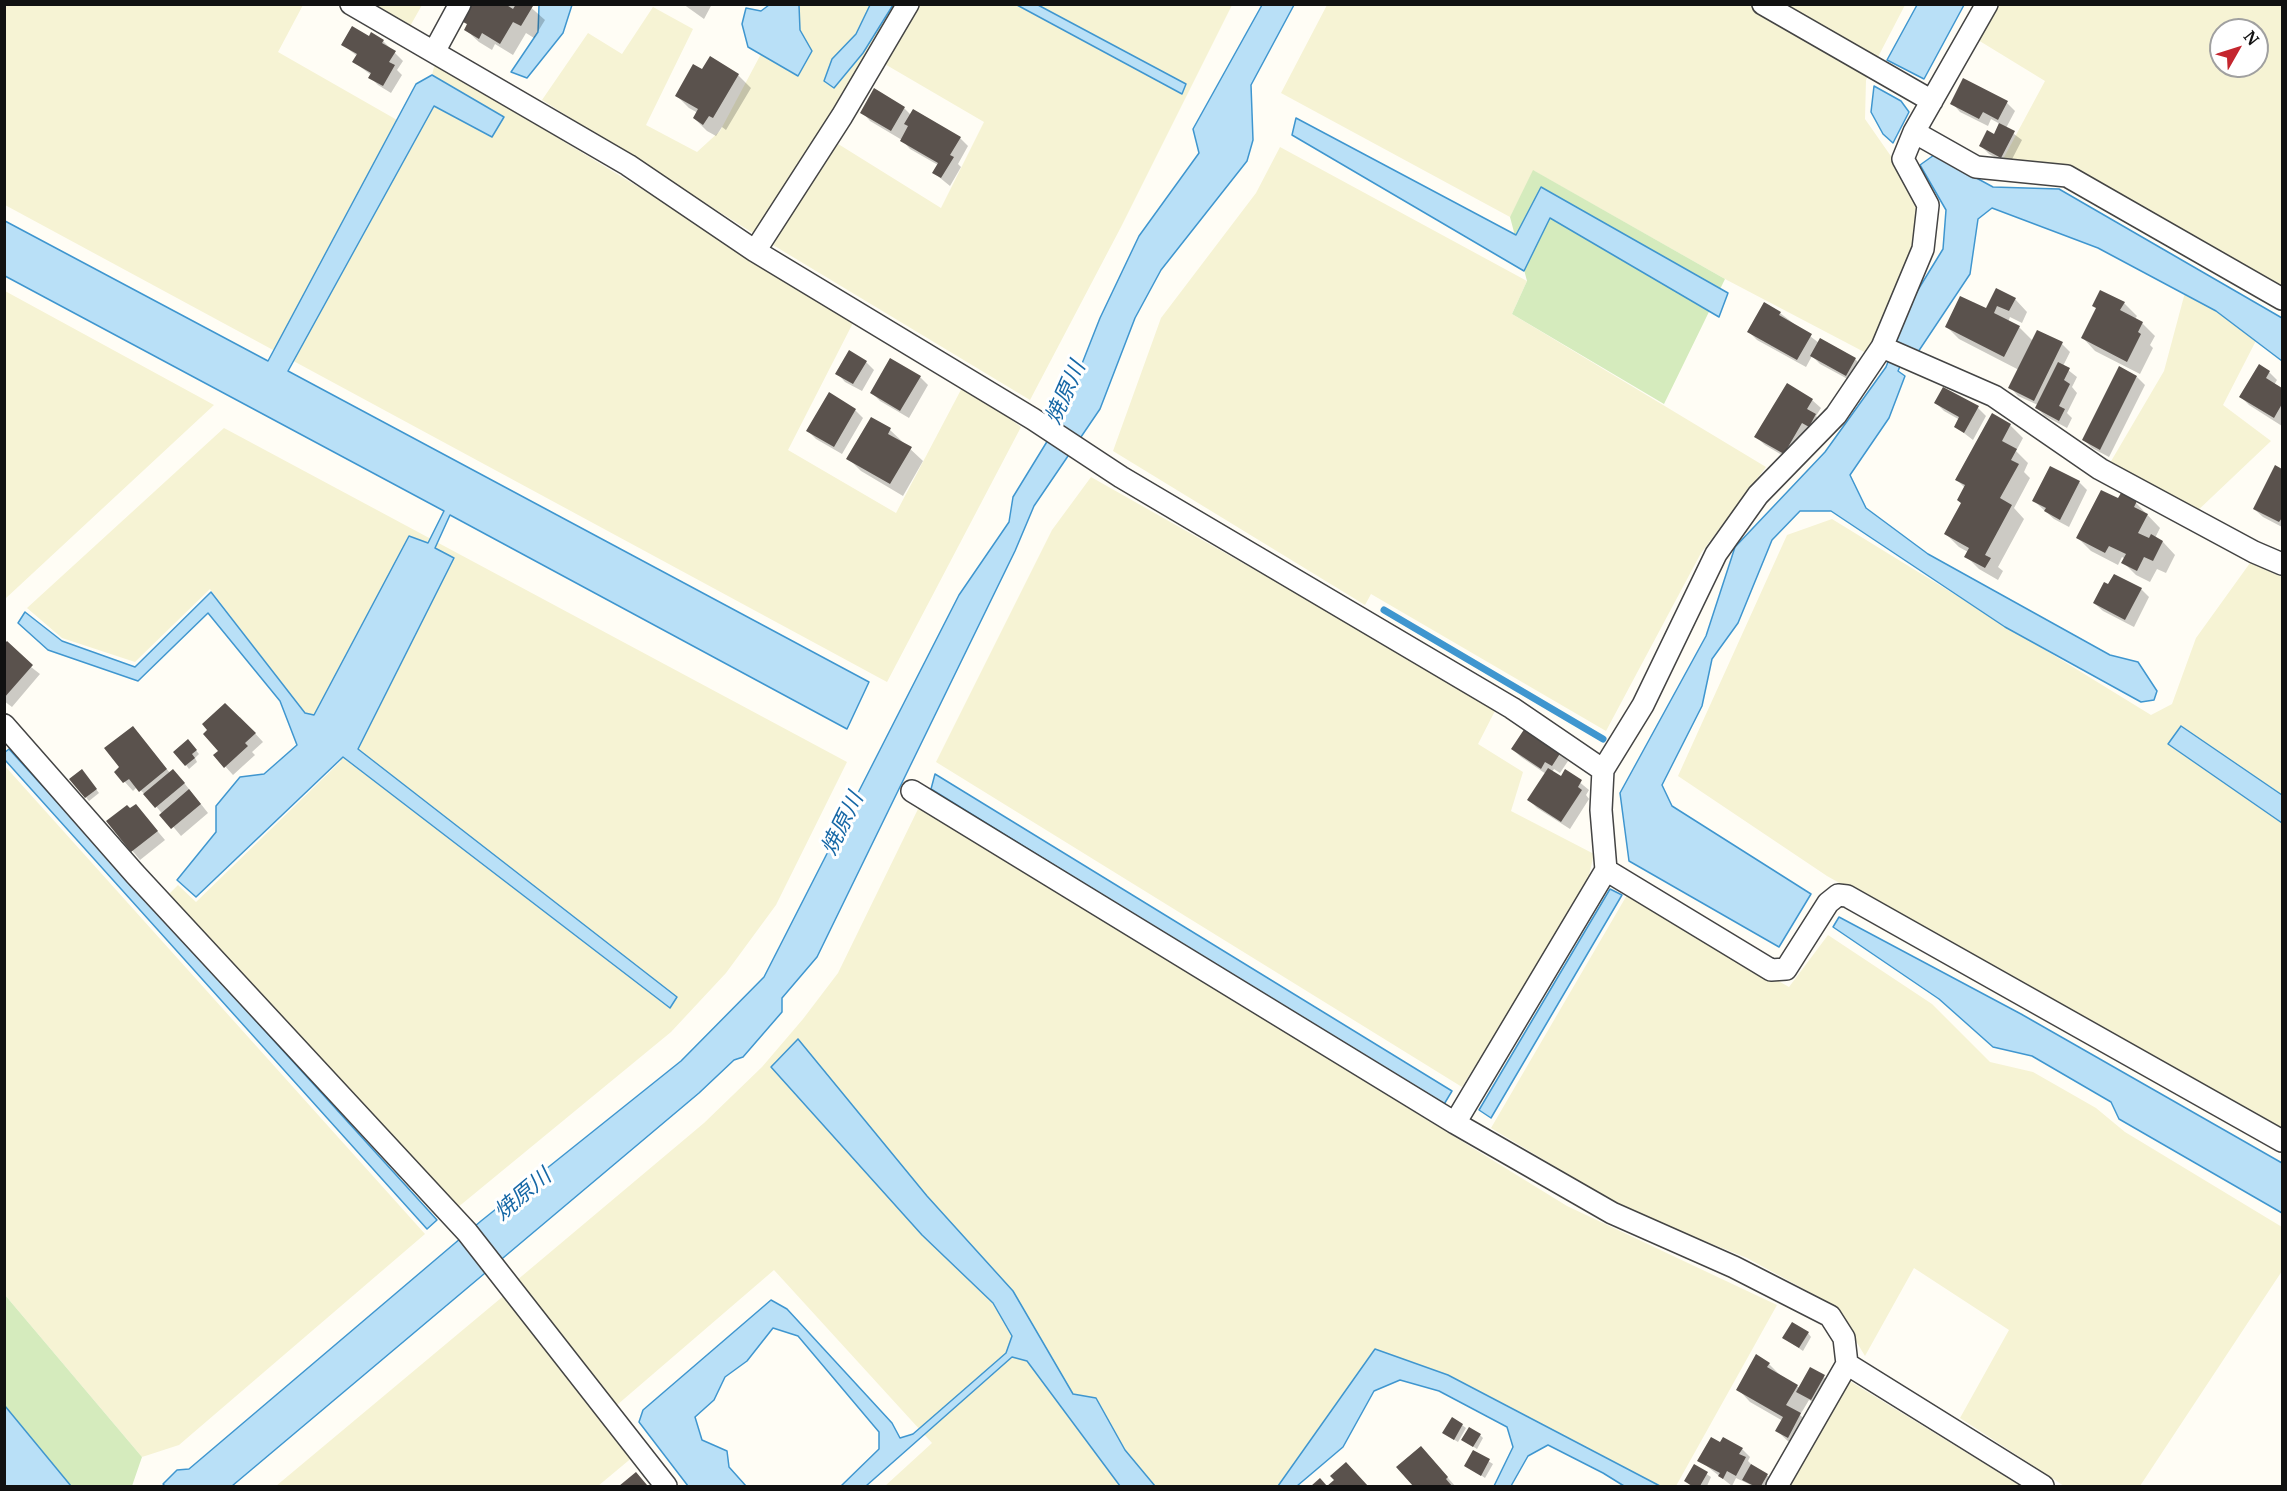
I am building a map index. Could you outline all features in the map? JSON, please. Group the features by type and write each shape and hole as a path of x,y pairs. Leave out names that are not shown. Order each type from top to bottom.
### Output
{"street":[{"path":"351,4 628,165 755,251 1033,419 1085,454 1512,708 1603,770"},
{"path":"434,52 460,4"},
{"path":"755,251 842,116 908,4"},
{"path":"1764,4 1932,101"},
{"path":"1455,1123 1606,870 1601,810 1603,770 1643,705 1716,554 1758,495 1836,415 1886,349 1923,249 1928,205 1904,159 1914,132 1987,4"},
{"path":"1914,132 1976,167 2067,176 2283,299"},
{"path":"1886,349 1994,396 2100,469 2254,552 2283,564"},
{"path":"4,725 135,874 467,1232 507,1280 666,1486"},
{"path":"912,791 1455,1123 1612,1213 1734,1267 1830,1316 1844,1338 1847,1364 1777,1486"},
{"path":"1606,870 1771,970 1786,969 1828,903 1838,895 1847,896 2283,1141"},
{"path":"1847,1364 2043,1486"}],"shaded area":[{"path":"4,5 303,5 278,52 397,120 416,84 432,75 435,63 855,319 788,450 896,513 964,384 1021,427 887,682 5,205"},
{"path":"362,5 422,5 409,28"},
{"path":"787,5 901,5 756,235 542,100 588,33 622,54 653,7 693,29 646,125 697,152 720,131"},
{"path":"916,5 1232,5 1121,227 1030,400 773,245 835,142 941,208 984,122 883,63"},
{"path":"1327,5 1905,5 1866,80 1865,119 1902,172 1918,210 1916,246 1868,354 1725,279 1534,171 1510,217 1281,93"},
{"path":"1998,5 2282,5 2282,290 2066,168 2002,161 2045,81 1978,40"},
{"path":"1280,147 1527,281 1512,314 1766,467 1701,553 1606,731 1371,594 1365,605 1113,451 1161,318 1256,193"},
{"path":"2187,285 2263,327 2223,405 2271,441 2193,515 2110,463 2164,371"},
{"path":"5,291 214,405 5,599"},
{"path":"224,428 847,762 776,905 726,973 671,1032 457,1208 167,896 178,885 196,902 341,761 210,589 135,662 62,638 27,608"},
{"path":"1091,477 1497,707 1478,744 1523,772 1511,811 1594,854 1586,888 1462,1087 936,762 1052,530"},
{"path":"1832,519 2151,715 2172,704 2196,638 2250,563 2282,577 2282,1132 1827,876 1678,776 1787,535"},
{"path":"4,765 425,1234 179,1445 142,1457 5,1295"},
{"path":"919,807 1567,1206 1777,1305 1676,1486 1637,1486 1409,1368 1365,1385 1295,1486 885,1486 932,1443 774,1270 617,1405 516,1281 704,1123 762,1067 803,1019 838,973"},
{"path":"1627,895 1789,987 1828,935 1932,1004 1990,1062 2033,1072 2096,1108 2125,1132 2282,1227 2282,1271 2140,1486 2064,1486 1960,1418 2009,1330 1914,1268 1865,1356 1835,1306 1747,1258 1627,1210 1491,1128"},
{"path":"507,1293 634,1456 598,1486 276,1486"},
{"path":"1848,1380 2021,1486 1788,1486"}],"green space":[{"path":"1533,170 1725,279 1664,404 1512,314 1527,281 1510,217"},
{"path":"5,1295 142,1457 132,1486 71,1486 5,1406"}],"water":[{"path":"539,5 572,5 563,33 527,78 511,72 538,32"},
{"path":"769,5 799,5 800,30 812,51 798,76 748,47 742,24 746,8 761,11"},
{"path":"870,5 893,5 863,53 834,88 824,81 832,59 856,34"},
{"path":"1017,5 1038,5 1186,84 1182,94"},
{"name":"焼原川","path":"1262,5 1294,5 1251,85 1253,140 1247,161 1161,270 1135,318 1100,409 1034,506 1015,551 817,957 782,998 782,1012 743,1057 734,1060 699,1093 232,1486 165,1486 163,1484 177,1470 189,1469 481,1221 681,1061 764,977 959,595 1009,522 1013,497 1059,422 1100,318 1139,236 1199,153 1193,129"},
{"path":"1917,5 1964,5 1924,79 1887,60"},
{"path":"432,75 504,117 492,137 434,106 288,371 869,682 847,729 450,515 435,548 454,558 358,749 677,997 670,1008 343,757 196,897 177,880 216,832 216,806 240,777 264,774 297,745 280,701 208,613 138,681 48,650 18,623 25,612 62,641 135,667 211,592 305,713 314,715 409,536 428,543 444,511 5,276 5,221 268,361 416,84"},
{"path":"1874,86 1901,101 1909,112 1893,143 1883,134 1871,112"},
{"path":"1296,118 1516,235 1541,187 1728,293 1719,317 1550,218 1524,271 1292,135"},
{"path":"1934,155 1993,187 2059,189 2282,318 2282,361 2216,311 2098,248 1992,208 1978,219 1970,274 1918,352 1908,348 1898,371 1905,376 1889,418 1850,475 1866,508 1928,554 2110,655 2138,662 2157,691 2154,700 2141,702 2005,627 1831,511 1800,511 1772,540 1738,623 1712,659 1702,706 1662,785 1672,806 1811,894 1779,947 1629,861 1620,793 1706,636 1735,547 1825,452 1886,367 1913,298 1943,249 1946,210 1920,165"},
{"path":"2181,726 2282,795 2282,823 2168,744"},
{"path":"9,749 437,1220 427,1229 5,760 4,753"},
{"path":"935,774 1452,1091 1443,1106 931,789"},
{"path":"1610,889 1622,895 1491,1118 1479,1110"},
{"path":"1839,917 2021,1014 2282,1163 2282,1213 2119,1119 2111,1102 2032,1056 1993,1047 1939,999 1833,927"},
{"path":"798,1039 927,1196 1013,1291 1073,1394 1096,1398 1125,1450 1155,1486 1120,1486 1027,1361 1012,1357 866,1486 841,1486 879,1449 879,1432 798,1336 773,1328 747,1361 725,1377 714,1400 695,1417 702,1440 727,1451 729,1467 746,1486 688,1486 639,1422 643,1410 771,1300 787,1309 892,1423 900,1438 913,1434 1006,1353 1012,1336 993,1303 922,1235 771,1067"},
{"path":"1375,1349 1448,1375 1660,1486 1624,1486 1548,1445 1528,1456 1511,1486 1494,1486 1513,1447 1507,1427 1439,1391 1400,1380 1374,1391 1343,1447 1297,1486 1278,1486"},
{"path":"5,1406 71,1486 5,1486"}],"building":[{"path":"471,4 505,4 513,9 516,4 533,6 521,26 513,22 500,44 482,33 479,39 464,30 467,24 461,21"},
{"path":"352,26 369,36 371,32 384,40 382,43 396,51 389,62 395,65 383,86 368,78 371,73 352,62 357,54 341,45"},
{"path":"710,56 739,74 713,118 709,116 703,125 693,118 698,109 675,96 693,64 702,69"},
{"path":"1963,78 2008,101 1998,120 1983,112 1979,119 1950,104"},
{"path":"874,88 905,107 891,131 860,113"},
{"path":"913,109 961,137 950,155 954,157 941,178 932,173 938,163 900,141 908,126 904,124"},
{"path":"1999,123 2015,131 2001,158 1979,146 1987,130 1994,134"},
{"path":"1996,288 2016,298 2009,311 1997,306 1994,313 2020,326 2004,357 1945,327 1960,296 1986,308"},
{"path":"2100,290 2125,302 2120,310 2143,322 2138,332 2141,334 2127,362 2081,338 2096,308 2092,306"},
{"path":"1764,302 1781,312 1779,315 1812,334 1797,360 1747,332"},
{"path":"2037,330 2063,342 2034,401 2008,388"},
{"path":"1820,338 1856,358 1846,376 1810,356"},
{"path":"849,350 867,361 853,384 835,374"},
{"path":"890,358 921,376 900,411 870,393"},
{"path":"2058,362 2070,368 2064,380 2070,384 2059,406 2065,409 2059,421 2035,408"},
{"path":"2259,364 2270,371 2266,378 2282,388 2282,404 2274,418 2239,397"},
{"path":"2119,366 2137,376 2100,450 2082,440"},
{"path":"1787,383 1813,399 1807,409 1816,414 1809,427 1802,423 1784,454 1754,437"},
{"path":"1943,387 1979,406 1964,433 1954,427 1959,417 1934,403"},
{"path":"829,392 856,409 834,447 806,431"},
{"path":"1992,413 2011,424 2002,441 2017,449 2011,460 2019,464 2000,498 2012,505 1985,555 1991,558 1985,568 1964,557 1969,548 1944,534 1961,503 1957,500 1965,485 1955,480"},
{"path":"871,417 891,428 888,434 912,447 890,484 846,459"},
{"path":"2275,465 2282,469 2282,518 2279,522 2253,509"},
{"path":"2050,466 2080,481 2060,520 2044,511 2046,508 2032,501"},
{"path":"2101,490 2118,498 2121,493 2137,501 2134,507 2148,514 2138,533 2149,538 2151,534 2163,541 2153,561 2144,557 2137,571 2121,563 2126,554 2109,546 2105,553 2076,538"},
{"path":"2114,574 2142,588 2125,620 2093,603 2104,582 2108,584"},
{"path":"7,641 33,665 4,698 4,644"},
{"path":"225,703 256,733 245,743 248,746 224,768 213,755 218,751 203,734 207,730 202,724"},
{"path":"133,726 167,769 139,792 129,779 123,783 114,772 119,767 104,748"},
{"path":"1525,728 1561,752 1552,766 1545,762 1541,769 1511,749"},
{"path":"188,739 197,750 192,754 195,758 185,766 173,752"},
{"path":"1548,768 1561,776 1565,769 1582,780 1578,787 1582,790 1561,822 1527,800"},
{"path":"82,769 97,789 85,798 69,779"},
{"path":"173,769 185,783 155,808 143,794"},
{"path":"189,789 201,804 171,829 159,815"},
{"path":"136,804 158,831 131,852 106,821 127,805 130,808"},
{"path":"1792,1322 1809,1332 1799,1348 1782,1338"},
{"path":"1756,1354 1770,1363 1767,1367 1798,1385 1786,1405 1801,1413 1788,1438 1775,1431 1783,1417 1736,1390"},
{"path":"1810,1367 1825,1375 1811,1400 1796,1392"},
{"path":"1452,1417 1463,1424 1454,1440 1442,1433"},
{"path":"1469,1427 1481,1434 1473,1447 1461,1440"},
{"path":"1711,1437 1720,1442 1723,1437 1743,1448 1739,1454 1746,1457 1736,1476 1727,1471 1723,1479 1718,1476 1720,1473 1697,1461"},
{"path":"1421,1446 1448,1477 1446,1479 1452,1486 1413,1486 1396,1467"},
{"path":"1473,1450 1490,1459 1481,1476 1464,1466"},
{"path":"1346,1462 1368,1486 1327,1486 1334,1480 1330,1476"},
{"path":"1694,1464 1708,1472 1700,1486 1692,1486 1684,1481"},
{"path":"1751,1464 1768,1474 1761,1486 1754,1486 1742,1480"},
{"path":"636,1472 647,1485 619,1486"},
{"path":"1320,1478 1327,1486 1311,1486"}],"waterway":[{"path":"1384,610 1603,739"}]}
